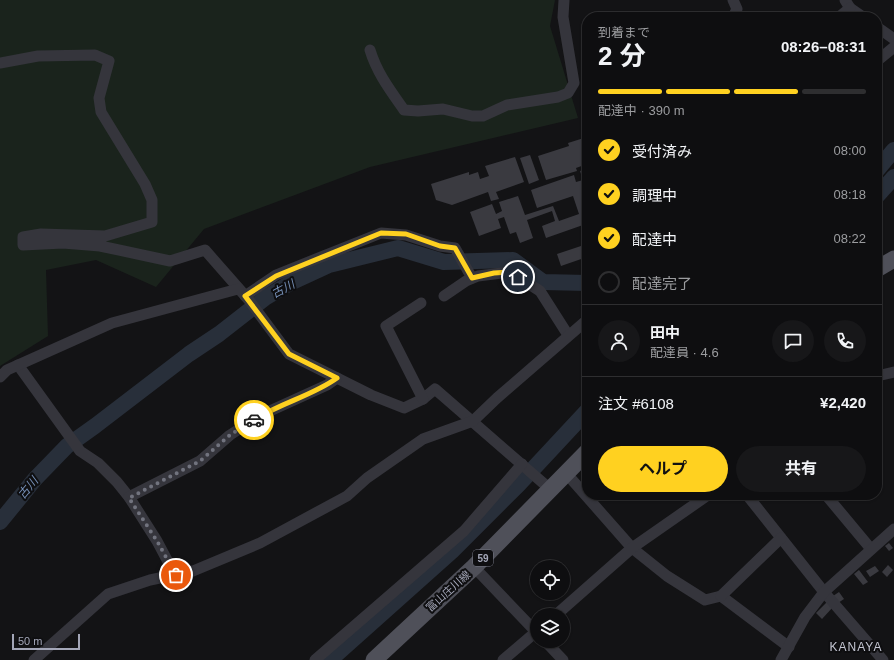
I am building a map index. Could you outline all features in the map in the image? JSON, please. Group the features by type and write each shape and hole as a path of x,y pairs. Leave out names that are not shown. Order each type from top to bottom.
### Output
{"main road":[{"path":"882,266 894,259"},
{"name":"富山庄川線","path":"374,660 422,614 474,568 544,484 566,473 582,457"}],"street":[{"path":"370,50 375,65 385,84 404,110 418,111 436,108 472,116 483,116 507,105 558,98 568,93 574,83 563,17 564,0"},
{"path":"733,0 737,9 736,12"},
{"path":"848,4 857,12"},
{"path":"882,31 894,39"},
{"path":"882,57 894,47"},
{"path":"0,63 38,56 95,55 109,61 99,98 101,112 145,184 152,200 152,222 105,236 41,234 23,237 23,245 63,243 100,246 170,260 205,250 244,295 289,354 371,395 404,408 422,399 435,389 474,421 544,484"},
{"path":"0,377 7,370 112,323 244,295 276,276 381,233 406,234 440,246 455,248 470,275"},
{"path":"444,296 470,275 510,272 540,291 568,335"},
{"path":"421,303 386,326 422,399"},
{"path":"34,660 108,594 150,580 193,571 260,543 347,496 367,478 424,439 474,421 582,324"},
{"path":"18,365 80,450 98,463 117,482 157,541 176,575"},
{"path":"882,375 894,372"},
{"path":"129,498 200,461 230,435 261,415 327,385 337,378"},
{"path":"315,660 464,531 523,465"},
{"path":"566,473 582,491"},
{"path":"590,500 632,548 667,576 704,600 720,596 781,538"},
{"path":"564,608 632,548 701,500"},
{"path":"751,500 824,592 883,660"},
{"path":"830,500 871,549"},
{"path":"781,660 805,617 824,592 894,529"},
{"path":"474,568 530,625"},
{"path":"720,596 789,646"},
{"path":"504,660 530,638"},
{"path":"552,648 563,660"}],"shaded area":[{"path":"0,0 555,0 550,26 578,118 370,167 204,229 156,287 96,260 46,270 48,336 0,366"}],"building":[{"path":"582,139 582,166 576,168 577,171 546,180 538,156 569,146 568,143"},
{"path":"530,155 539,180 529,184 520,158"},
{"path":"515,157 524,182 496,192 499,199 491,201 488,192 452,205 436,200 431,184 469,172 469,175 478,172 480,179 489,176 485,166"},
{"path":"574,175 576,182 582,180 582,225 546,238 542,226 555,221 552,211 527,220 533,238 520,243 516,232 510,234 504,217 498,219 501,228 479,236 470,212 492,204 496,214 502,211 499,202 518,196 525,215 553,206 559,221 579,214 573,196 537,208 531,190"},
{"path":"582,246 582,259 561,266 557,254"},
{"path":"889,543 893,548 889,551 885,546"},
{"path":"888,565 893,570 887,577 882,572"},
{"path":"875,566 879,571 870,577 866,571"},
{"path":"859,570 868,582 863,585 854,574"},
{"path":"839,592 844,599 838,603 833,596"},
{"path":"827,602 833,607 822,619 816,613"}],"waterway":[{"name":"古川","path":"882,164 894,150"},
{"path":"882,190 894,177"},
{"name":"古川","path":"0,522 35,479 67,446 189,354 219,334 265,298 290,283 329,265 398,248 444,262 513,260 543,282 582,283"},
{"path":"330,660 452,551 519,484 582,416"}],"way so far":[{"path":"176,575 157,541 129,498 200,461 230,435 254,420"}],"district":[{"name":"KANAYA","path":"856,647"}],"route":[{"path":"254,420 281,405 327,385 337,378 314,365 289,354 272,334 245,296 276,276 381,233 406,234 440,246 455,248 472,278 494,273 510,272 518,277"}]}
